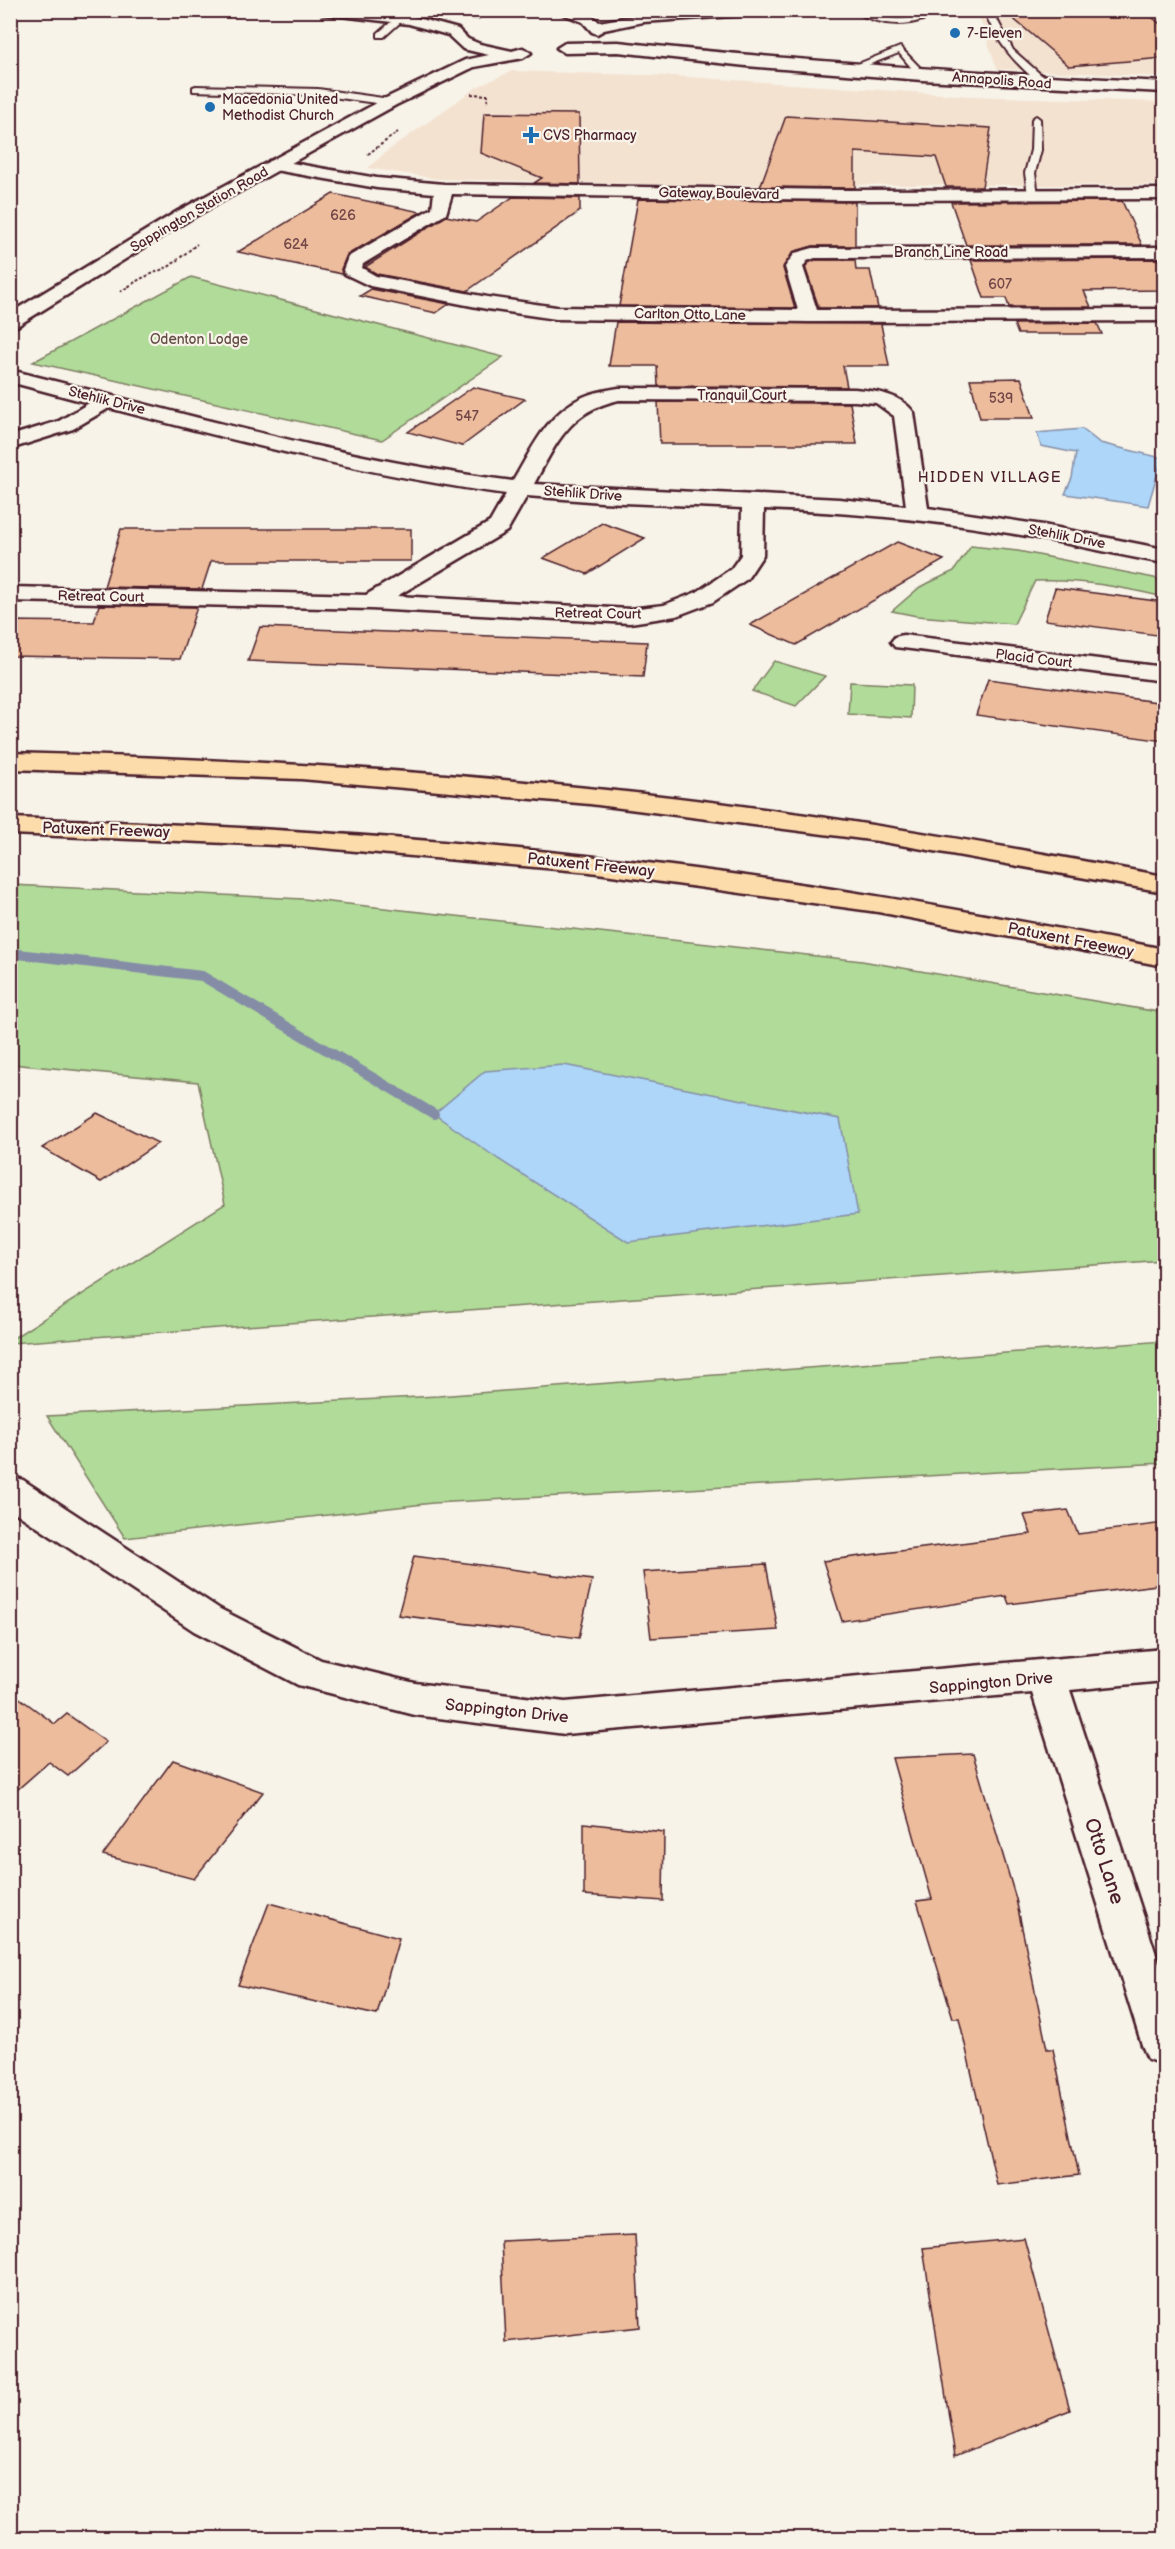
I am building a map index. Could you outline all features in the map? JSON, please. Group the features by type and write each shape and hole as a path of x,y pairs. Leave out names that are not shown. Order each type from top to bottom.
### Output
{"highway":[{"path":"10,761 129,763 313,771 544,790 865,830 1063,863 1164,884"},
{"name":"Patuxent Freeway","path":"10,826 105,827 294,837 667,873 842,898 1033,931 1164,958"}],"street":[{"path":"323,10 401,15 487,11"},
{"path":"567,12 667,10"},
{"path":"401,15 492,51 534,52 565,48 585,42 592,37 596,28 643,18 762,10"},
{"name":"Sappington Station Road","path":"390,102 424,69 444,58 458,37 456,24 487,11"},
{"name":"Annapolis Road","path":"567,12 588,19 596,28 628,38 846,68"},
{"path":"710,13 690,21 687,34 718,49"},
{"name":"Annapolis Road","path":"565,48 618,47 746,61 922,75 1045,83 1164,87"},
{"name":"Sappington Station Road","path":"10,322 184,215 390,102 475,61 534,52"},
{"name":"Gateway Boulevard","path":"275,165 377,183 444,189 843,195 1164,195"},
{"name":"Carlton Otto Lane","path":"444,189 440,210 355,261 352,270 370,280 487,303 556,313 808,316 1164,315"},
{"name":"Branch Line Road","path":"808,316 795,267 801,257 813,253 1164,252"},
{"name":"Stehlik Drive","path":"10,376 301,450 393,470 522,489 918,513 1068,535 1164,556"},
{"name":"Tranquil Court","path":"522,489 553,430 574,410 592,400 619,394 855,395 881,398 904,413 918,513"},
{"path":"10,443 66,425 108,400"},
{"path":"371,602 499,526 522,489"},
{"name":"Retreat Court","path":"10,594 371,602 630,616 668,611 705,597 739,574 752,555 753,502"},
{"name":"Placid Court","path":"903,642 1164,674"},
{"name":"Sappington Drive","path":"10,1490 207,1620 312,1674 415,1699 565,1718 1164,1665"},
{"name":"Otto Lane","path":"1046,1676 1164,2045"}],"lane":[{"path":"857,10 899,37 922,75"},
{"path":"846,68 899,37 936,10"},
{"path":"988,10 997,34 1007,50 1017,62 1045,83"},
{"path":"381,35 401,15"},
{"path":"196,89 318,92 390,102"},
{"path":"1033,195 1030,172 1036,150 1036,119"}],"path":[{"path":"465,94 488,95 487,104"}],"shaded area":[{"path":"977,11 1164,11 1164,77 997,69"},
{"path":"512,71 673,76 972,96 1164,102 1164,185 684,185 438,179 368,168 386,152 477,87"}],"green space":[{"name":"Odenton Lodge","path":"191,277 503,357 382,440 33,362"},
{"path":"971,546 1018,551 1154,578 1164,581 1164,597 1100,584 1035,581 1014,624 917,616 892,611 920,587 954,571"},
{"path":"774,661 825,676 796,706 752,691"},
{"path":"850,682 912,685 911,718 848,714"},
{"path":"11,885 303,899 862,961 1164,1013 1164,1260 11,1343 10,1340 225,1204 198,1082 11,1064"},
{"path":"1164,1341 1164,1463 433,1503 125,1538 47,1416 438,1396"}],"water":[{"path":"1082,429 1100,443 1162,458 1148,506 1065,494 1072,478 1076,453 1041,446 1037,433"},
{"path":"564,1065 840,1119 858,1214 628,1242 498,1159 434,1114 485,1071"}],"building":[{"path":"1003,10 1143,10 1164,27 1164,58 1069,66"},
{"name":"CVS Pharmacy","path":"484,113 579,114 580,184 534,183 542,178 481,153"},
{"path":"786,116 991,128 982,187 946,187 936,157 855,152 855,188 760,187"},
{"path":"333,194 421,212 347,255 341,269 342,274 238,252"},
{"path":"513,197 580,198 580,211 467,291 377,274 365,267 446,216 476,222"},
{"path":"638,199 855,202 855,246 813,246 793,252 783,268 795,308 619,306"},
{"path":"1122,201 1142,245 966,245 951,202"},
{"path":"1164,259 1164,290 1084,291 1091,307 1009,307 1006,298 984,298 971,260"},
{"path":"815,260 855,260 856,270 870,270 878,308 819,308 805,267"},
{"path":"371,289 449,304 436,313 360,296"},
{"path":"616,322 881,324 889,366 843,366 847,387 658,386 657,366 609,366"},
{"path":"1097,323 1102,334 1018,334 1014,324"},
{"path":"1021,378 1034,418 980,418 970,379"},
{"path":"473,387 525,399 462,446 408,432"},
{"path":"658,402 850,403 857,444 660,444"},
{"path":"602,523 645,538 587,574 543,558"},
{"path":"121,529 411,529 411,561 211,561 202,589 104,587"},
{"path":"897,542 944,560 796,645 750,625"},
{"path":"1055,588 1164,602 1164,636 1045,620"},
{"path":"99,605 197,607 180,659 10,656 10,621 94,622"},
{"path":"260,627 647,642 643,677 248,661"},
{"path":"988,679 1164,703 1164,741 976,715"},
{"path":"97,1113 158,1143 101,1182 42,1148"},
{"path":"1068,1510 1078,1534 1164,1523 1164,1584 1009,1604 1006,1596 842,1621 823,1561 1031,1534 1024,1515"},
{"path":"414,1556 592,1580 579,1638 398,1615"},
{"path":"766,1564 778,1630 651,1638 643,1572"},
{"path":"10,1691 55,1724 67,1714 106,1742 68,1776 49,1762 10,1796"},
{"path":"973,1754 1016,1899 1047,2049 1053,2049 1079,2175 997,2185 959,2018 953,2018 917,1901 932,1899 892,1758"},
{"path":"173,1760 263,1792 194,1879 103,1855"},
{"path":"584,1823 664,1832 663,1901 584,1895"},
{"path":"269,1903 399,1938 377,2015 238,1985"},
{"path":"635,2235 640,2327 506,2342 501,2241"},
{"path":"1024,2238 1070,2410 955,2456 923,2248"}],"waterway":[{"path":"10,953 202,976 434,1114"}],"place":[{"name":"7-Eleven","path":"955,33"},
{"name":"Macedonia United Methodist Church","path":"210,107"},
{"name":"CVS Pharmacy","path":"531,135"}],"district":[{"name":"HIDDEN VILLAGE","path":"990,477"}]}
